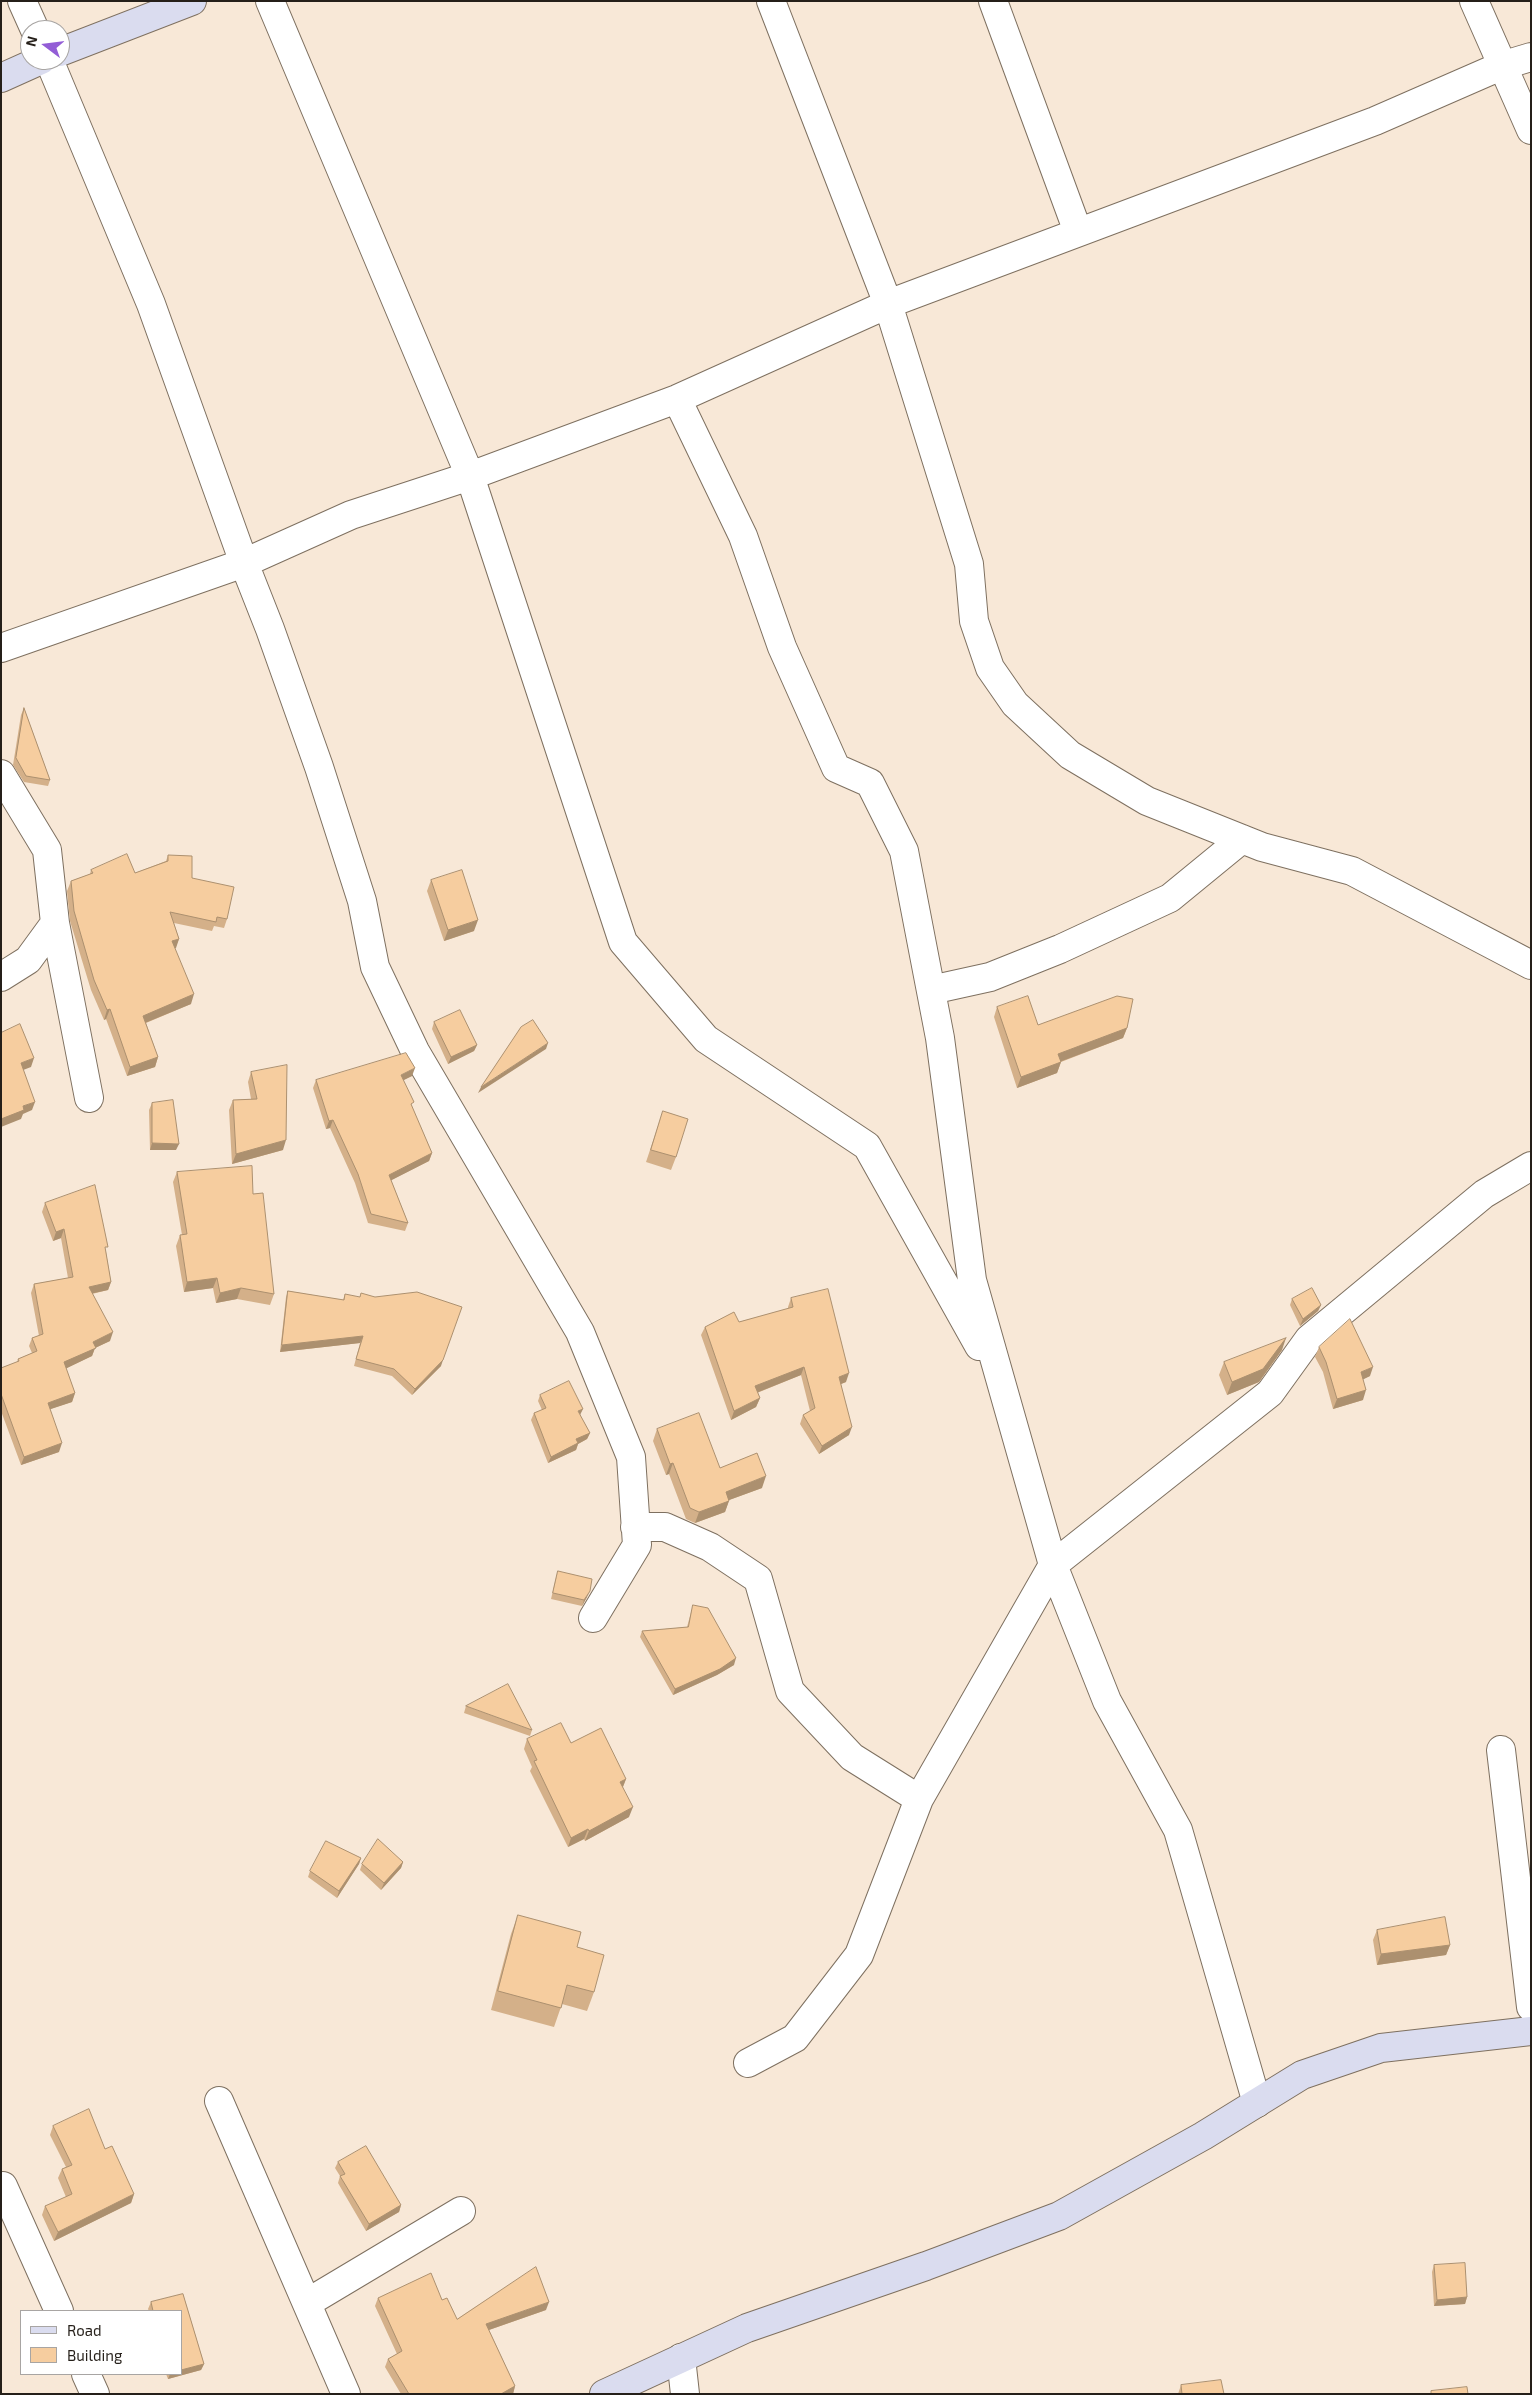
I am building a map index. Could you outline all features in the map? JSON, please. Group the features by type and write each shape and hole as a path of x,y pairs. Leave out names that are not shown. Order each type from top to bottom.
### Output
{"street":[{"path":"22,1 31,20"},
{"path":"70,48 192,1"},
{"path":"270,1 470,476 623,942 706,1039 867,1146 1002,1386"},
{"path":"771,1 888,304 969,564 974,621 990,668 1015,704 1070,755 1147,801 1262,847 1352,871 1531,965"},
{"path":"993,1 1078,232"},
{"path":"1474,1 1501,66 1531,130"},
{"path":"1,648 244,562 351,515 470,476 677,399 888,304 1375,121 1501,66 1531,57"},
{"path":"1,78 20,69"},
{"path":"53,70 151,304 270,629 319,767 362,901 376,967 415,1051 580,1332 631,1457 637,1545 593,1618"},
{"path":"677,399 742,536 782,647 836,768 870,783 904,851 940,1038 972,1280 1054,1565 1107,1701 1178,1830 1257,2103"},
{"path":"1,774 47,850 55,923 89,1098"},
{"path":"931,990 990,977 1060,949 1170,898 1242,839"},
{"path":"1,977 28,960 55,923"},
{"path":"748,2063 795,2038 858,1955 919,1799 1054,1565 1270,1393 1310,1339 1484,1194 1531,1166"},
{"path":"636,1527 665,1527 710,1547 758,1579 790,1691 852,1757 919,1799"},
{"path":"1501,1750 1520,1820 1531,2007"},
{"path":"604,2394 747,2328 926,2266 1059,2216 1203,2136 1302,2075 1381,2048 1531,2031"},
{"path":"219,2101 346,2394"},
{"path":"3,2186 58,2310"},
{"path":"306,2303 461,2211"},
{"path":"681,2358 685,2394"}],"building":[{"path":"24,708 50,780 26,776 16,758"},
{"path":"127,854 135,873 168,861 168,855 192,856 192,878 234,887 227,919 217,917 216,922 170,912 179,939 172,941 194,994 143,1016 158,1057 130,1067 110,1009 107,1010 94,980 74,911 71,881 93,873 91,870"},
{"path":"462,870 478,920 448,930 431,880"},
{"path":"1028,996 1038,1025 1117,996 1133,999 1127,1028 1058,1054 1061,1062 1021,1077 997,1007"},
{"path":"460,1010 477,1045 451,1057 434,1022"},
{"path":"533,1020 548,1043 481,1087 521,1027"},
{"path":"20,1024 34,1058 21,1063 35,1102 23,1106 24,1110 1,1119 1,1033"},
{"path":"406,1053 415,1068 401,1075 414,1102 411,1104 432,1153 389,1175 408,1223 371,1214 358,1174 333,1120 329,1121 316,1080"},
{"path":"287,1065 286,1140 236,1154 233,1100 257,1099 251,1072"},
{"path":"173,1100 179,1144 152,1143 152,1103"},
{"path":"663,1111 688,1119 676,1157 651,1150"},
{"path":"252,1166 253,1194 263,1193 274,1294 241,1288 220,1293 217,1278 187,1282 180,1235 187,1234 177,1172"},
{"path":"95,1185 108,1247 105,1247 111,1282 89,1287 113,1332 93,1342 96,1348 64,1362 75,1393 48,1403 62,1443 24,1457 1,1394 1,1368 37,1351 32,1338 43,1334 34,1284 73,1277 64,1229 56,1232 45,1203"},
{"path":"1312,1288 1321,1305 1303,1319 1292,1299"},
{"path":"828,1289 849,1373 839,1377 852,1427 822,1446 803,1415 815,1408 804,1367 755,1386 760,1398 734,1411 705,1327 734,1312 739,1322 793,1307 791,1298"},
{"path":"288,1291 344,1300 345,1294 360,1297 361,1293 375,1297 417,1292 462,1307 443,1360 415,1389 394,1369 356,1359 363,1336 282,1345"},
{"path":"1350,1319 1373,1367 1361,1372 1366,1390 1337,1399 1326,1362 1319,1347"},
{"path":"1286,1338 1263,1369 1232,1382 1224,1362"},
{"path":"569,1381 583,1409 578,1411 590,1433 576,1439 578,1443 551,1457 534,1413 546,1408 540,1395"},
{"path":"699,1413 720,1468 757,1453 766,1476 726,1492 729,1501 699,1512 690,1508 673,1463 670,1464 657,1429"},
{"path":"558,1571 592,1579 590,1591 584,1600 553,1593"},
{"path":"693,1605 708,1608 736,1658 720,1669 675,1689 642,1631 688,1627"},
{"path":"508,1684 532,1730 466,1706"},
{"path":"561,1723 571,1743 601,1728 626,1779 620,1782 633,1807 589,1831 588,1829 571,1838 534,1761 537,1760 527,1739"},
{"path":"378,1839 403,1862 384,1883 362,1864"},
{"path":"326,1841 361,1858 339,1891 310,1871"},
{"path":"518,1915 581,1932 577,1947 604,1955 594,1992 567,1985 561,2008 498,1991"},
{"path":"1445,1917 1450,1945 1381,1954 1377,1930"},
{"path":"89,2109 105,2149 112,2146 134,2194 58,2232 45,2206 72,2194 62,2169 72,2165 53,2126"},
{"path":"366,2146 401,2205 369,2224 340,2176 345,2174 338,2162"},
{"path":"1465,2263 1467,2297 1437,2300 1434,2265"},
{"path":"536,2267 549,2302 486,2324 515,2386 501,2394 409,2394 388,2359 402,2351 378,2298 431,2273 442,2300 447,2298 457,2319"},
{"path":"183,2294 204,2364 182,2370 182,2310 153,2310 151,2302"},
{"path":"1221,2380 1224,2394 1182,2394 1181,2385"},
{"path":"1467,2387 1468,2394 1431,2394 1431,2391"}]}
